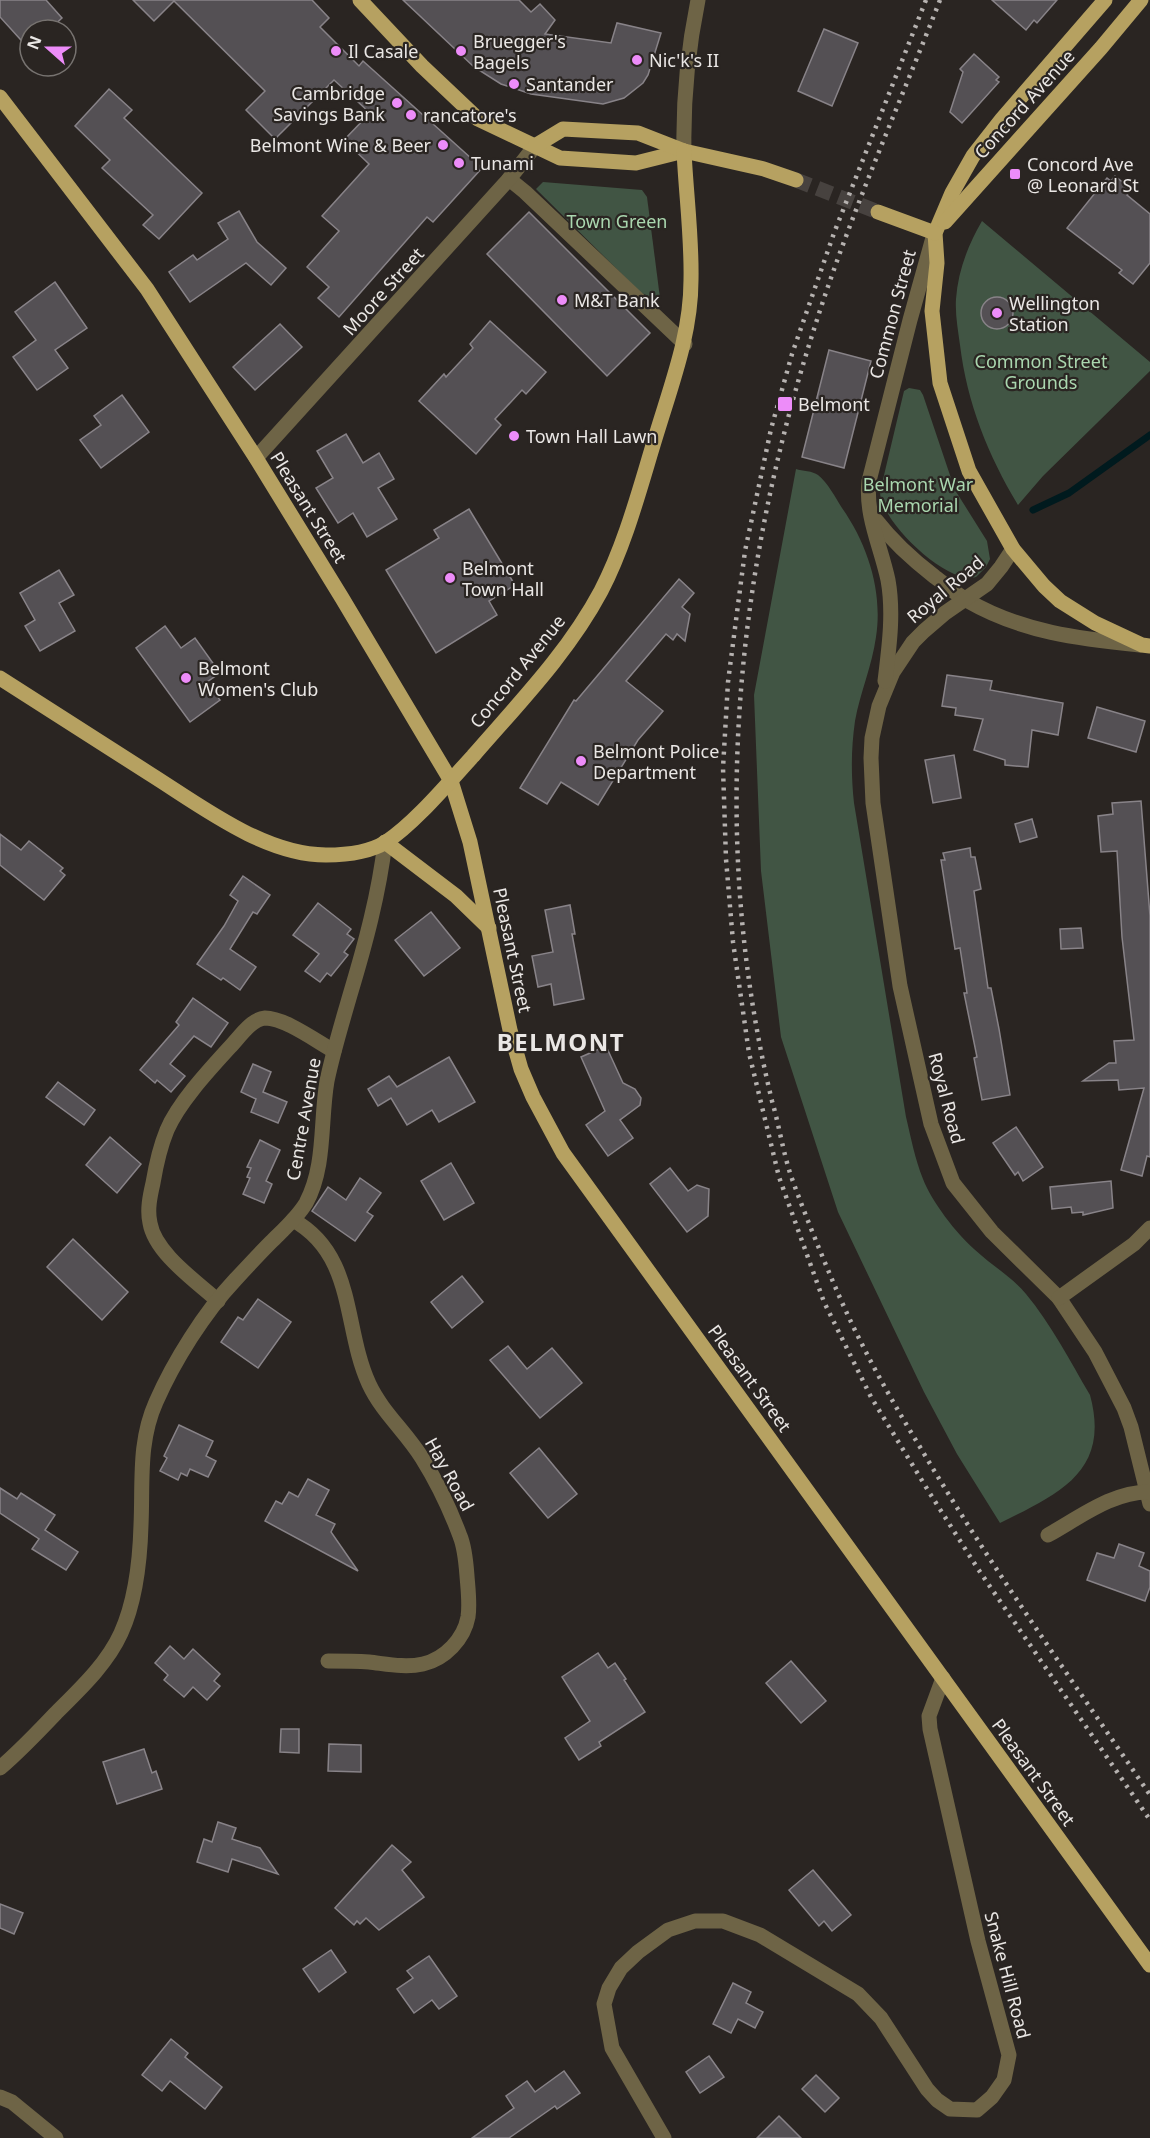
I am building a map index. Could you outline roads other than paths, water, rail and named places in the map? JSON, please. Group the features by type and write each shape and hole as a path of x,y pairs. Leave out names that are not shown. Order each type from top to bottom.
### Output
{"main road":[{"path":"360,0 422,66 478,119 560,158 630,163 684,151"},
{"name":"Concord Avenue","path":"935,233 952,193 973,156 1105,0"},
{"name":"Concord Avenue","path":"935,233 1141,0"},
{"name":"Pleasant Street","path":"0,97 147,289 256,458 451,781 470,842 510,1030 521,1069 532,1097 563,1153 1150,1965"},
{"path":"535,146 563,129 638,133 684,151 764,169 796,180"},
{"name":"Concord Avenue","path":"0,678 214,814 270,843 296,852 325,855 356,852 385,843 451,781 563,650 600,593 624,536 685,344 691,281 684,151"},
{"path":"878,212 935,233"},
{"name":"Common Street","path":"935,233 937,263 932,311 940,382 969,471 1013,549 1044,586 1060,601 1095,623 1146,646"},
{"path":"385,843 456,896 489,928"}],"street":[{"path":"684,151 684,105 698,0"},
{"name":"Moore Street","path":"256,458 509,179 535,146"},
{"path":"509,179 685,344"},
{"name":"Common Street","path":"935,233 870,472 868,492 870,513 885,533 909,557 966,600 991,613 1038,630 1084,639 1146,646"},
{"name":"Royal Road","path":"870,513 888,581 890,602 891,624 884,690"},
{"name":"Royal Road","path":"1013,549 995,576 966,600 945,613 913,642 893,672 884,690 872,738 873,803 900,986 931,1124 953,1183 992,1232 1059,1298 1095,1352 1124,1408 1137,1447 1149,1496"},
{"name":"Centre Avenue","path":"0,1768 16,1755 90,1678 109,1654 122,1630 135,1585 140,1549 141,1462 147,1426 156,1400 179,1358 218,1301 305,1204 317,1172 327,1081 361,957 380,879 385,843"},
{"path":"218,1301 166,1252 155,1238 150,1224 148,1208 157,1161 167,1130 204,1077 245,1030 260,1019 289,1025 334,1051"},
{"name":"Hay Road","path":"293,1220 308,1228 342,1280 368,1383 378,1401 422,1457 440,1491 461,1538 467,1584 466,1626 454,1646 441,1656 422,1665 410,1666 328,1661"},
{"path":"1059,1298 1117,1257 1150,1228"},
{"path":"1048,1535 1108,1502 1133,1492 1149,1496"},
{"name":"Snake Hill Road","path":"664,2138 612,2048 604,2004 609,1988 621,1968 638,1952 668,1930 695,1921 723,1921 760,1935 858,1994 881,2018 927,2089 950,2109 977,2109 992,2097 1004,2080 1009,2055 978,1941 930,1730 929,1716 943,1678"},
{"path":"0,2097 12,2102 56,2138"}],"waterway":[{"path":"1033,510 1069,493 1150,435"}],"tunnel":[{"path":"796,180 878,212"}],"railway":[{"path":"926,0 834,233 792,354 771,429 745,551 728,682 723,768 726,859 733,942 749,1053 779,1177 824,1302 871,1397 929,1492 978,1569 1150,1820"},
{"path":"940,0 859,203 815,326 787,421 765,517 749,613 740,710 737,808 741,906 752,1003 772,1101 791,1176 843,1305 863,1347 908,1427 975,1536 1150,1795"}],"place":[{"name":"Il Casale","path":"336,51"},
{"name":"Bruegger's Bagels","path":"461,51"},
{"name":"Nic'k's II","path":"637,60"},
{"name":"Santander","path":"514,84"},
{"name":"Cambridge Savings Bank","path":"397,103"},
{"name":"rancatore's","path":"411,115"},
{"name":"Belmont Wine & Beer","path":"443,145"},
{"name":"Tunami","path":"459,163"},
{"name":"Concord Ave @ Leonard St","path":"1015,174"},
{"name":"M&T Bank","path":"562,300"},
{"name":"Wellington Station","path":"997,313"},
{"name":"Belmont","path":"785,404"},
{"name":"Town Hall Lawn","path":"514,436"},
{"name":"Belmont Town Hall","path":"450,578"},
{"name":"Belmont Women's Club","path":"186,678"},
{"name":"Belmont Police Department","path":"581,761"}],"district":[{"name":"BELMONT","path":"561,1041"}],"park label":[{"name":"Town Green","path":"617,221"},
{"name":"Common Street Grounds","path":"1041,371"},
{"name":"Belmont War Memorial","path":"918,494"}]}
